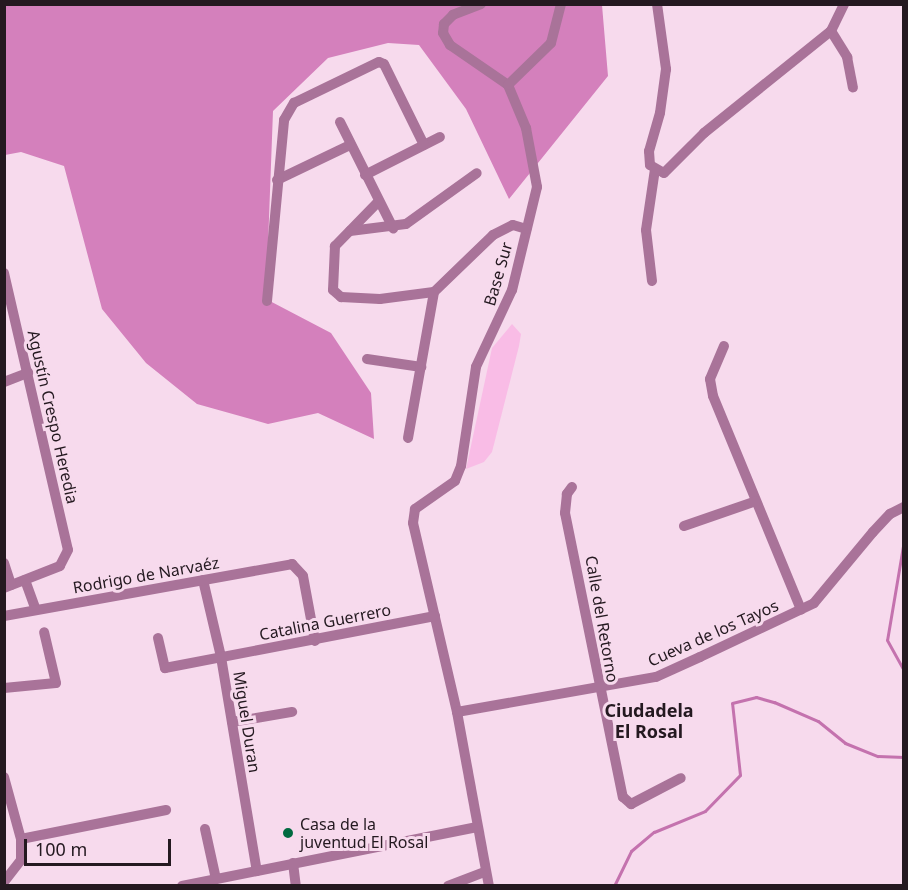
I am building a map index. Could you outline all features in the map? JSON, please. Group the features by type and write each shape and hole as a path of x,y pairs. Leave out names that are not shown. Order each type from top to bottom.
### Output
{"street":[{"path":"480,4 453,15 444,24 443,33 450,45 508,85 551,43 561,4"},
{"path":"657,4 666,69 649,151 650,165 655,169 670,170 704,133 831,31 844,4"},
{"path":"831,31 847,57 853,87"},
{"path":"267,301 277,180 287,111 294,103 373,62 384,64 423,145"},
{"name":"Base Sur","path":"457,712 412,523 415,509 442,493 458,473 477,367 512,290 537,187 526,128 508,85"},
{"path":"340,122 393,228"},
{"path":"365,175 440,137"},
{"path":"277,180 350,145"},
{"path":"652,281 646,230 655,169"},
{"path":"350,231 393,228 406,224 477,173"},
{"path":"378,202 335,246 336,295 380,299 434,292"},
{"path":"408,438 434,292 493,235 513,225 526,230"},
{"name":"Agustín Crespo Heredia","path":"4,273 68,550 60,566 25,580"},
{"path":"724,346 710,379 713,396 801,610"},
{"path":"367,359 421,367"},
{"path":"4,382 28,373"},
{"name":"Calle del Retorno","path":"572,487 567,494 566,513 598,687 626,802 642,801 681,778"},
{"path":"684,526 756,501"},
{"name":"Cueva de los Tayos","path":"457,712 656,677 801,610 821,598 866,540 890,514 903,507"},
{"path":"4,563 8,587 25,580 35,608"},
{"name":"Rodrigo de Narvaéz","path":"4,615 292,564 303,576 315,640"},
{"name":"Miguel Duran","path":"203,580 221,657 257,871"},
{"name":"Catalina Guerrero","path":"158,638 165,668 435,616"},
{"path":"4,688 56,683 44,632"},
{"path":"232,722 292,712"},
{"path":"457,712 484,872 489,885"},
{"path":"4,777 21,839 21,860 4,882"},
{"path":"21,839 166,810"},
{"path":"182,885 477,827"},
{"path":"205,829 216,879"},
{"path":"293,863 296,885"},
{"path":"448,885 484,872"}],"shaded area":[{"path":"4,5 602,5 608,76 509,199 466,109 419,45 388,43 328,58 273,111 266,299 331,333 371,393 374,439 318,413 268,424 197,404 146,363 102,309 64,166 21,152 5,155"},
{"path":"512,324 521,334 492,452 484,462 466,469 492,348"}],"waterway":[{"path":"904,540 887,640 904,671"},
{"path":"614,886 631,851 654,832 705,811 740,775 732,703 756,697 774,702 818,721 845,743 878,756 904,757"}],"place":[{"name":"Casa de la juventud El Rosal","path":"288,833"}],"district":[{"name":"Ciudadela El Rosal","path":"649,721"}]}
